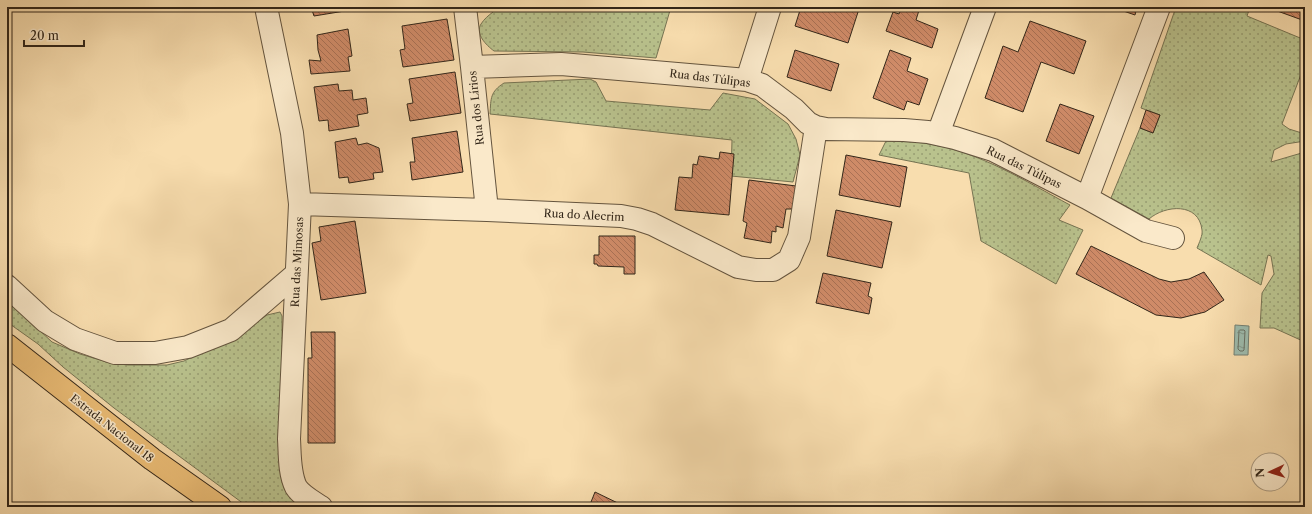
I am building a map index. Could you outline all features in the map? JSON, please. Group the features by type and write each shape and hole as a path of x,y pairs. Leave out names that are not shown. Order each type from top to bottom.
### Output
{"main road":[{"name":"Estrada Nacional 18","path":"7,346 152,459 220,507"}],"street":[{"name":"Rua das Mimosas","path":"266,7 292,133 300,204 289,439 292,474 296,487 306,497 321,507"},
{"name":"Rua dos Lírios","path":"465,7 487,210"},
{"path":"747,80 770,7"},
{"path":"938,134 985,7"},
{"path":"1087,198 1158,7"},
{"name":"Rua das Túlipas","path":"472,67 561,64 747,80 762,85 794,109 808,123 816,127 826,129 904,130 938,134 956,138 993,150 1087,198 1146,231 1173,238"},
{"name":"Rua do Alecrim","path":"300,204 487,210 637,218 738,267 756,270 774,270 789,260 799,237 816,127"},
{"path":"7,286 45,321 75,339 115,353 155,353 188,347 231,330 296,274"}],"green space":[{"path":"492,7 671,7 656,58 583,52 494,51 482,39 479,32 482,22 493,12"},
{"path":"1176,7 1250,7 1247,16 1305,40 1305,64 1282,124 1289,129 1305,134 1305,141 1286,144 1274,150 1271,162 1305,152 1305,342 1274,328 1260,328 1262,293 1274,274 1271,256 1268,255 1261,285 1197,248 1202,230 1200,221 1195,214 1180,209 1172,209 1156,214 1149,219 1111,198 1140,128 1153,133 1160,115 1141,108"},
{"path":"590,79 596,82 606,101 710,110 723,93 755,99 788,124 796,139 800,155 793,182 731,176 732,140 490,114 492,96 496,89 504,83"},
{"path":"886,141 924,143 948,148 984,160 1002,168 1070,205 1059,220 1083,230 1056,284 981,241 969,173 879,155"},
{"path":"7,300 52,342 80,354 110,363 128,365 167,365 184,361 238,335 267,315 280,312 282,316 283,476 288,494 293,501 302,507 248,507 114,408 63,367 38,344 7,322"}],"water":[{"path":"1235,325 1249,326 1248,355 1234,355"}],"building":[{"path":"311,7 357,7 357,9 314,16"},
{"path":"801,7 853,7 859,9 848,43 795,26"},
{"path":"901,7 920,7 916,20 938,29 932,48 886,31 893,12 899,14"},
{"path":"1112,7 1137,7 1135,15"},
{"path":"1305,7 1305,21 1269,8"},
{"path":"447,19 454,60 403,67 400,50 405,49 402,26"},
{"path":"1030,21 1086,41 1074,74 1041,62 1023,112 985,98 1003,46 1018,52"},
{"path":"348,29 352,56 348,57 350,71 311,74 309,60 321,61 318,50 317,35"},
{"path":"795,50 839,64 831,91 787,77"},
{"path":"890,50 911,58 907,71 928,79 919,105 907,101 904,110 873,98"},
{"path":"455,72 461,113 410,121 407,104 413,103 409,79"},
{"path":"338,84 339,91 352,90 353,100 366,98 368,113 357,115 359,126 329,131 328,120 319,121 314,87"},
{"path":"1060,104 1094,116 1079,154 1046,141"},
{"path":"1146,110 1160,115 1153,133 1140,128"},
{"path":"457,131 463,172 412,180 410,162 415,162 412,138"},
{"path":"356,138 358,145 367,143 379,148 383,172 373,173 374,179 349,183 348,177 339,178 335,142"},
{"path":"720,152 734,154 729,215 675,210 679,177 692,178 693,164 697,165 699,156 719,159"},
{"path":"846,155 907,167 900,207 839,195"},
{"path":"749,180 796,186 793,209 786,209 783,228 776,226 776,232 772,231 771,243 744,238 747,223 743,221"},
{"path":"836,210 892,222 882,268 827,256"},
{"path":"355,221 366,293 321,300 312,243 321,241 319,227"},
{"path":"599,236 635,236 635,274 624,274 624,267 598,266 597,264 594,264 594,255 599,255"},
{"path":"1091,246 1159,279 1171,282 1189,279 1204,272 1224,300 1205,312 1181,318 1156,315 1076,274"},
{"path":"823,273 871,283 868,296 872,298 869,314 816,303"},
{"path":"311,332 335,332 335,443 308,443 308,358 312,358"},
{"path":"595,492 626,507 589,507"}]}
